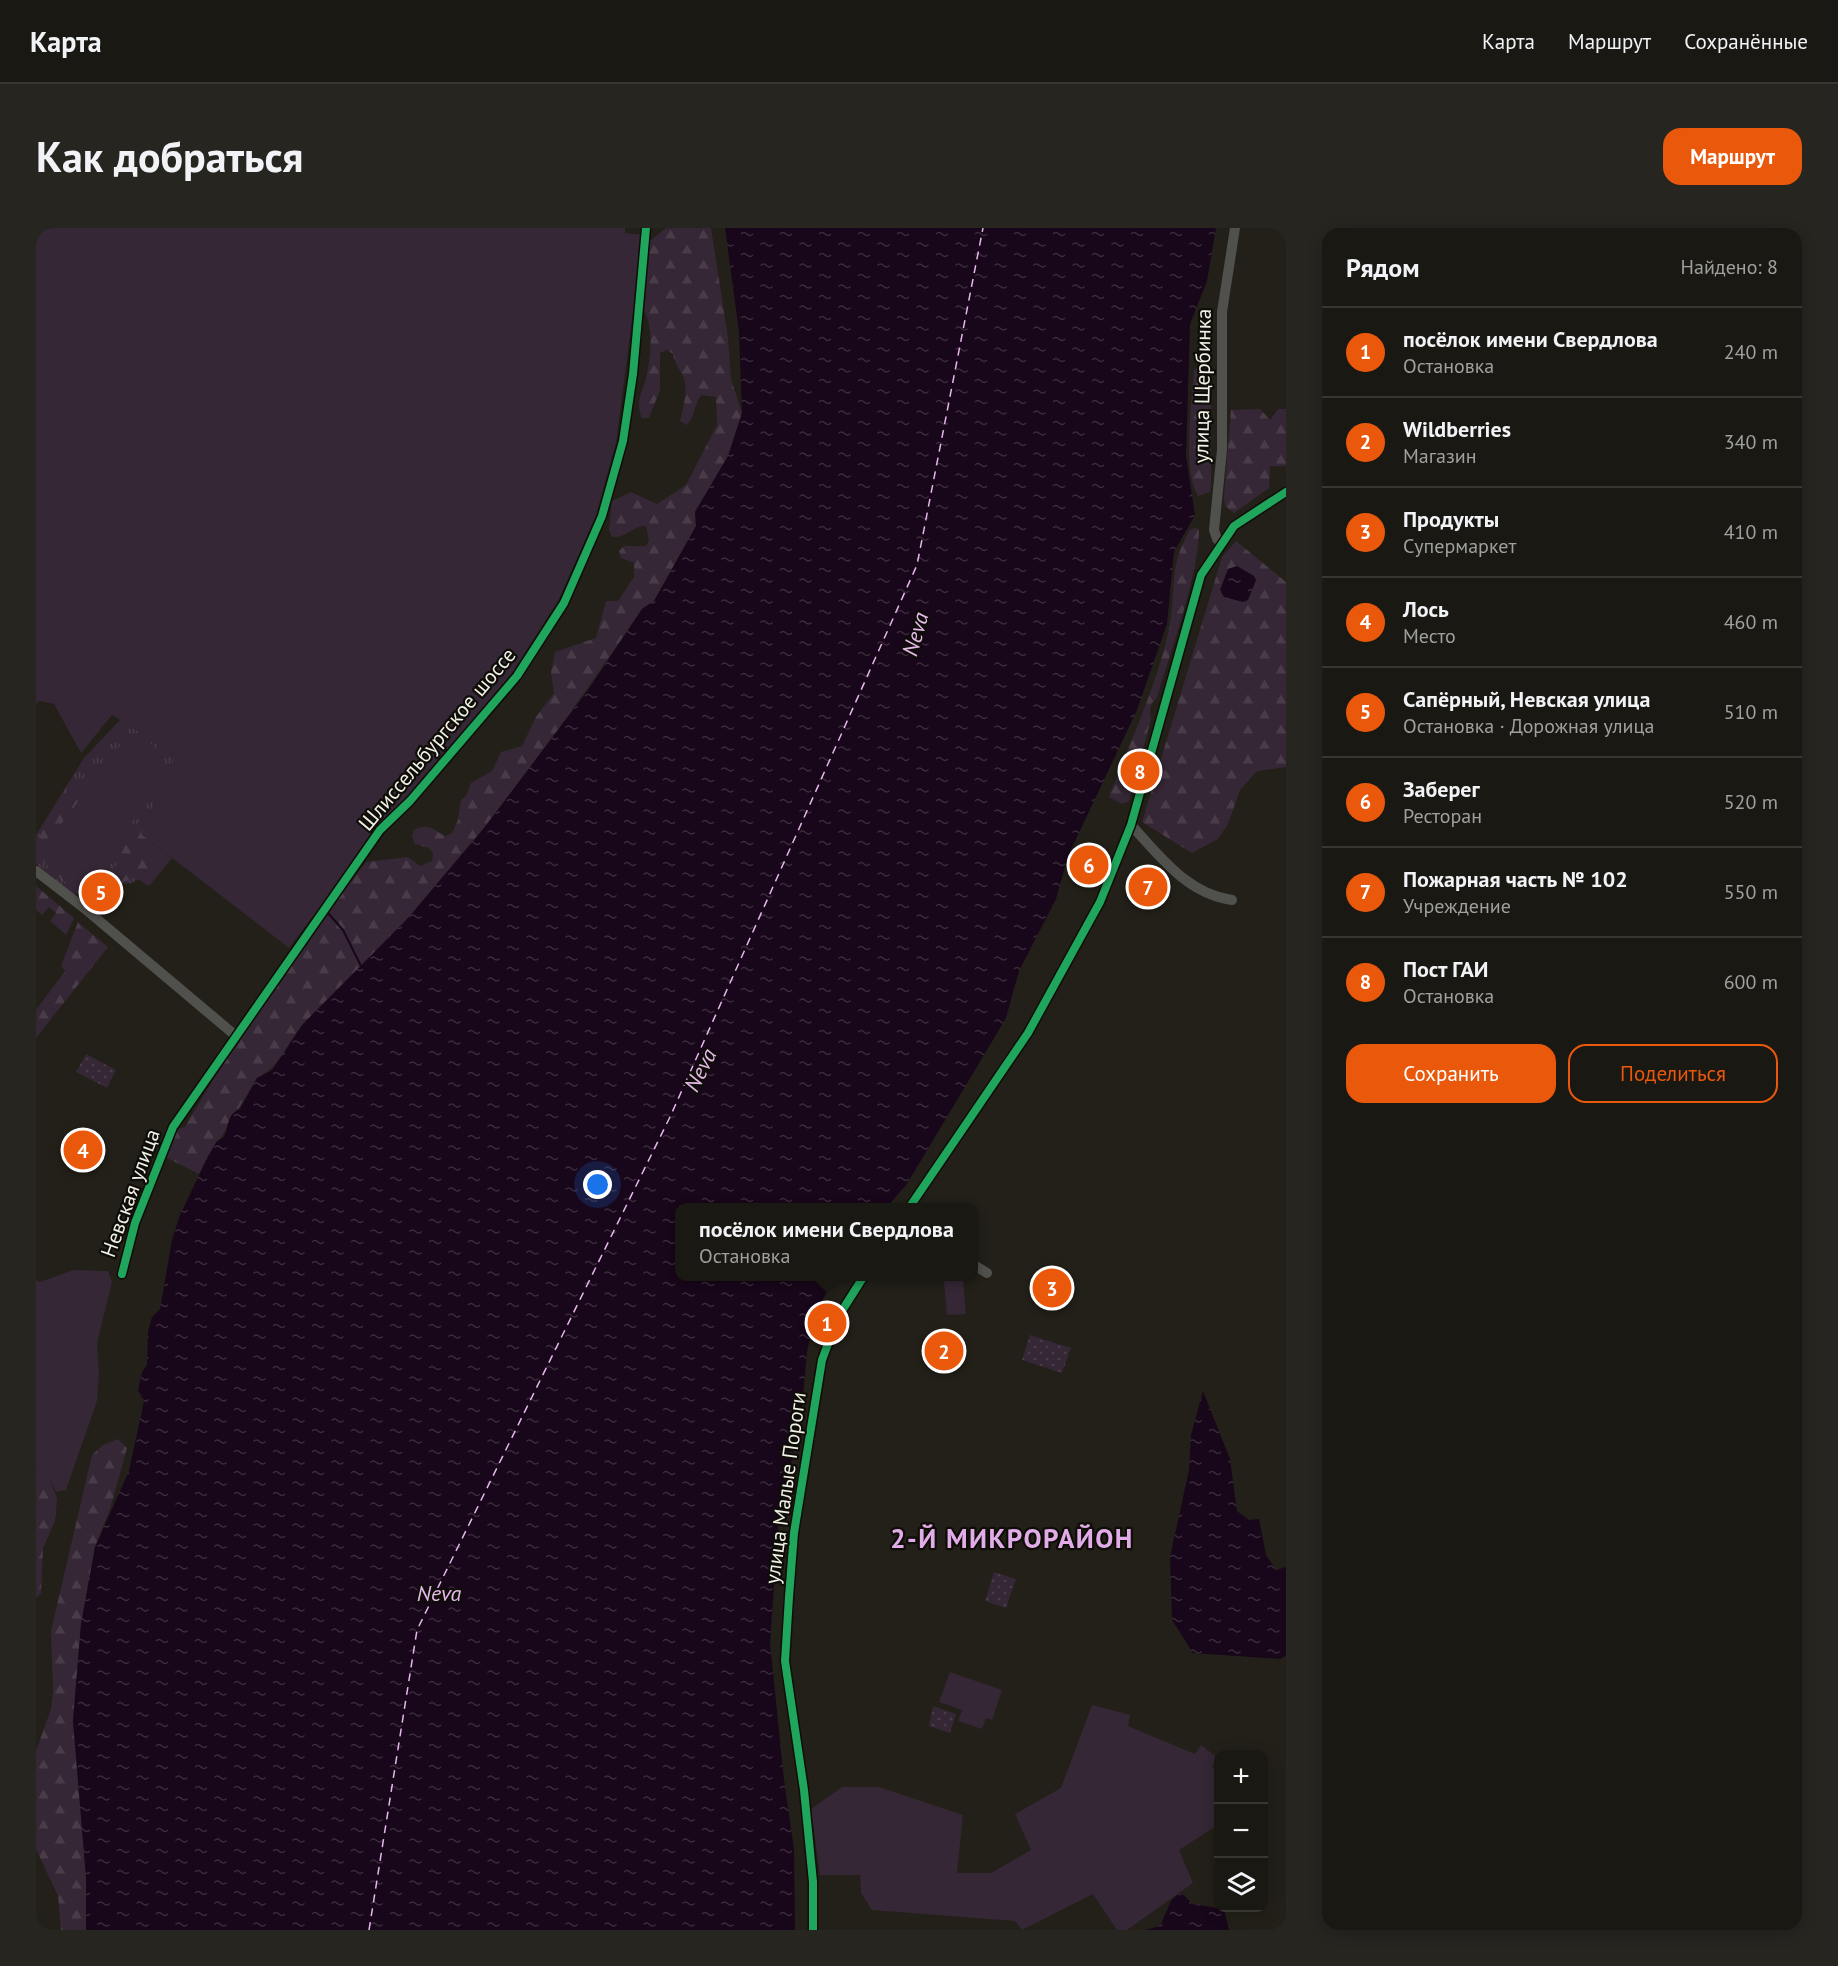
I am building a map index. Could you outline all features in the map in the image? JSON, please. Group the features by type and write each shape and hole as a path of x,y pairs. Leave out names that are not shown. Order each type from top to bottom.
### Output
{"street":[{"name":"Шлиссельбургское шоссе","path":"236,1036 380,830 410,801 517,676 564,603 602,516 622,441 633,374 646,228"},
{"name":"улица Щербинка","path":"1222,543 1217,539 1214,530 1222,450 1222,312 1234,228"},
{"path":"912,1203 1028,1033 1089,927 1131,825 1192,598 1201,575 1234,526 1286,492"},
{"path":"1131,825 1180,876 1194,887 1218,899 1232,900"},
{"path":"36,871 84,908 236,1036"},
{"name":"Невская улица","path":"122,1274 135,1223 169,1136 236,1036"},
{"path":"978,1267 987,1273"},
{"name":"улица Малые Пороги","path":"813,1930 813,1882 804,1790 785,1661 794,1533 822,1360 835,1326 861,1281"}],"green space":[{"path":"36,228 625,228 625,233 643,235 616,443 596,516 558,601 512,673 364,848 289,948 141,834 176,755 112,715 81,753 54,704 39,701 36,704"},
{"path":"666,228 711,228 728,338 731,379 742,413 728,456 695,512 696,526 654,601 642,609 502,805 409,917 306,1021 274,1066 257,1078 199,1174 165,1157 177,1129 185,1127 226,1059 271,992 317,926 366,862 408,857 420,866 432,861 433,853 429,848 415,844 412,837 414,830 427,827 445,836 452,833 458,820 461,800 466,796 471,783 492,771 501,752 522,746 536,717 554,693 551,672 555,652 596,638 606,601 618,601 634,577 634,563 621,558 619,551 624,546 646,546 649,540 646,526 638,527 622,536 612,537 609,530 612,501 631,492 657,504 686,485 717,425 716,397 701,395 687,425 680,421 685,398 685,381 673,354 667,350 660,353 660,390 649,418 642,418 639,407 650,352 649,323 643,309 646,244"},
{"path":"1199,367 1208,371 1211,378 1211,484 1210,492 1198,496 1190,469 1189,434 1194,370"},
{"path":"1260,409 1270,420 1278,409 1286,409 1286,466 1270,466 1269,488 1234,513 1225,506 1224,496 1231,410"},
{"path":"1196,528 1199,530 1194,570 1183,614 1157,698 1151,707 1151,719 1129,801 1122,804 1109,797 1144,710 1166,644 1172,609 1174,576 1179,555 1190,530"},
{"path":"1236,541 1286,582 1286,767 1257,771 1240,790 1228,824 1218,839 1192,853 1142,822 1222,557"},
{"path":"121,719 177,755 141,834 172,858 149,886 138,879 132,883 96,887 91,892 72,894 36,864 36,835 84,758"},
{"path":"136,738 157,750 163,760 165,773 97,874 83,876 70,872 50,853 53,835 124,740"},
{"path":"75,791 84,797 93,880 89,886 78,889 60,878 36,853 44,828"},
{"path":"141,823 148,825 151,831 148,855 157,858 159,865 154,870 121,883 108,882 134,826"},
{"path":"36,886 74,918 66,935 50,921 56,913 49,907 42,915 36,910"},
{"path":"78,922 108,947 36,1038 36,1010 65,971 61,966"},
{"path":"86,1054 116,1070 107,1088 76,1072"},
{"path":"73,1270 108,1271 112,1282 97,1343 99,1374 97,1401 66,1490 56,1492 50,1479 36,1469 36,1280 40,1282"},
{"path":"944,1281 963,1281 966,1314 947,1315"},
{"path":"1030,1335 1071,1348 1062,1373 1022,1360"},
{"path":"118,1439 127,1448 110,1509 95,1547 81,1624 73,1721 86,1877 86,1930 61,1930 58,1896 36,1849 36,1751 51,1709 53,1691 51,1631 92,1455 103,1445"},
{"path":"36,1469 50,1479 57,1499 55,1521 43,1548 41,1593 36,1598"},
{"path":"994,1572 1016,1579 1006,1608 985,1601"},
{"path":"950,1672 1002,1690 992,1720 986,1718 982,1729 958,1721 962,1710 939,1702"},
{"path":"1092,1705 1130,1715 1128,1726 1195,1754 1201,1745 1214,1755 1212,1766 1214,1768 1214,1828 1179,1850 1193,1883 1127,1930 1117,1930 1093,1894 1022,1930 1015,1921 872,1910 861,1893 860,1875 820,1875 811,1809 842,1787 879,1787 963,1815 957,1873 991,1873 1031,1850 1015,1814 1061,1788"},
{"path":"933,1706 956,1714 950,1733 929,1726"}],"water":[{"name":"Neva","path":"725,228 1216,228 1207,281 1190,324 1186,456 1195,515 1174,552 1167,624 1137,710 1068,856 1056,899 1019,971 1006,1018 907,1184 890,1203 675,1203 675,1281 834,1281 817,1309 807,1352 802,1408 778,1528 770,1643 784,1780 794,1849 795,1930 86,1930 86,1877 73,1721 81,1624 95,1547 129,1471 144,1401 138,1390 142,1372 147,1365 148,1331 152,1317 160,1309 172,1240 180,1215 207,1158 217,1141 224,1137 231,1117 240,1109 257,1078 272,1070 303,1024 408,918 484,828 588,690 642,609 654,601 696,526 695,512 728,456 742,413 739,332"},
{"path":"1237,566 1254,576 1256,580 1248,600 1243,602 1224,597 1220,590 1228,569"},
{"path":"1203,1391 1230,1459 1237,1511 1249,1520 1259,1519 1266,1555 1276,1570 1286,1567 1286,1656 1280,1659 1193,1653 1172,1620 1170,1557 1189,1470 1191,1435"},
{"path":"1180,1892 1193,1904 1214,1907 1214,1912 1225,1912 1229,1930 1145,1930 1160,1926 1171,1901"}],"waterway":[{"path":"327,912 343,930 361,966"}],"ferry route":[{"path":"369,1930 417,1630 670,1117 917,565 983,228"}],"cycle path":[{"path":"122,1274 135,1223 173,1127 380,830 410,801 517,676 564,603 602,516 623,441 633,374 646,228"},
{"path":"912,1203 1028,1033 1100,902 1131,825 1201,575 1234,526 1286,492"},
{"path":"813,1930 813,1882 804,1790 785,1661 789,1597 794,1533 822,1360 838,1317 861,1281"}],"place":[{"name":"Пост ГАИ","path":"1140,771"},
{"name":"Заберег","path":"1089,865"},
{"name":"Пожарная часть № 102","path":"1148,887"},
{"name":"Сапёрный, Невская улица","path":"101,892"},
{"name":"Лось","path":"83,1150"},
{"name":"Продукты","path":"1052,1288"},
{"name":"посёлок имени Свердлова","path":"827,1323"},
{"name":"Wildberries","path":"944,1351"}],"district":[{"name":"2-Й МИКРОРАЙОН","path":"1012,1538"}]}
